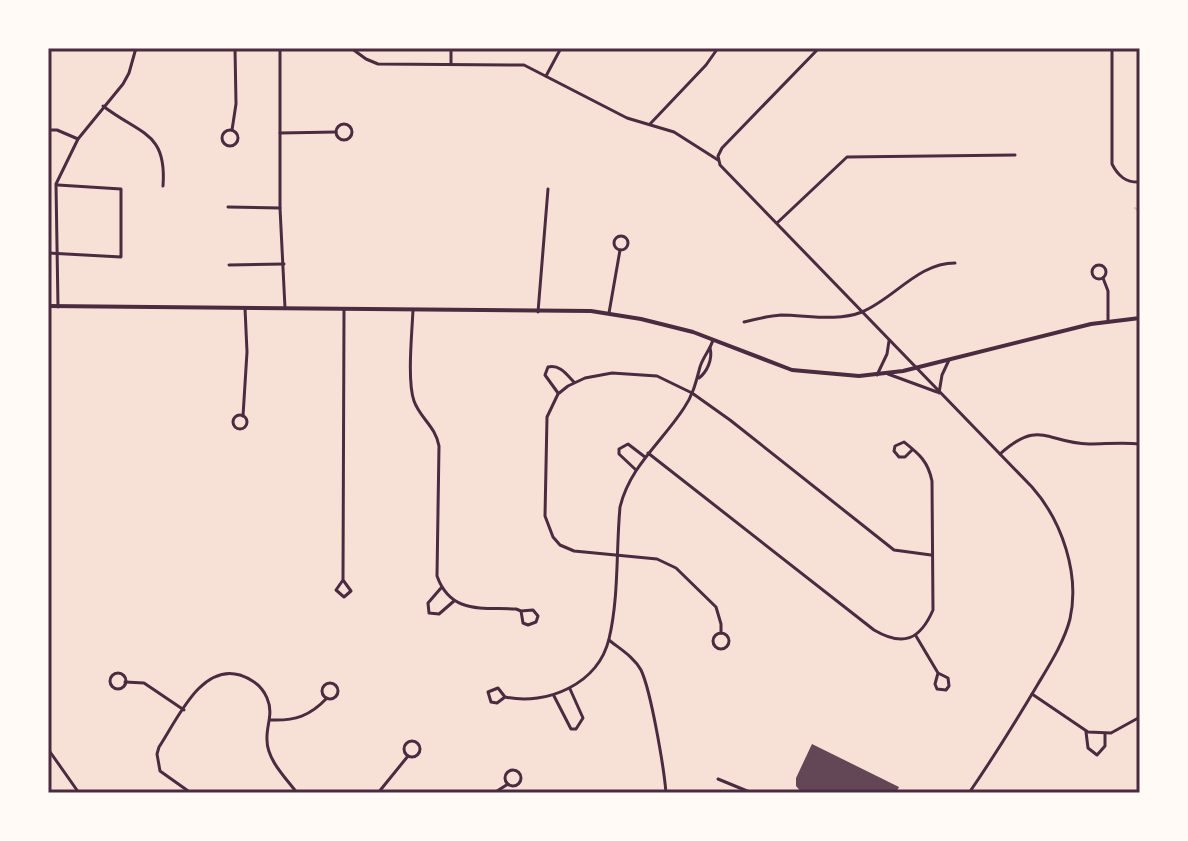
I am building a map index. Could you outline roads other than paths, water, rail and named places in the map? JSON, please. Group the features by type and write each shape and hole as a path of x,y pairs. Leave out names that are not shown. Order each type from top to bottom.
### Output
{"main road":[{"path":"48,306 609,313 660,323 792,370 827,375 888,374 1108,321 1140,318"}],"street":[{"path":"58,307 56,184 78,139 123,84 136,48"},
{"path":"232,130 236,104 235,48"},
{"path":"280,48 280,208 285,308"},
{"path":"351,48 378,64 524,65 627,118 687,138 718,160 726,172 1040,497 1054,519 1065,549 1071,581 1071,613 1066,631 1032,694 972,792"},
{"path":"451,48 451,64"},
{"path":"546,76 561,48"},
{"path":"650,124 718,48"},
{"path":"718,160 722,148 819,48"},
{"path":"1112,48 1112,164 1123,178 1140,182"},
{"path":"103,106 155,142 163,157 163,186"},
{"path":"48,130 57,130 78,139"},
{"path":"280,133 336,132"},
{"path":"776,224 847,157 1015,155"},
{"path":"48,253 121,257 121,189 56,184"},
{"path":"538,312 548,189"},
{"path":"228,207 280,208"},
{"path":"609,313 620,250"},
{"path":"744,322 767,316 845,317 877,304 931,266 955,263"},
{"path":"229,265 284,264"},
{"path":"1103,278 1108,291 1108,321"},
{"path":"243,416 247,352 245,307"},
{"path":"343,580 344,309"},
{"path":"413,310 412,395 419,411 435,432 439,446 437,576 441,588 454,601 470,607 533,610 538,616 536,622 523,623 521,611"},
{"path":"505,697 554,696 570,689 598,663 609,640 623,493 636,470 683,409 713,340"},
{"path":"877,375 889,341"},
{"path":"939,393 949,360"},
{"path":"558,394 545,375 548,367 560,368 574,382"},
{"path":"721,633 716,607 676,568 657,559 586,554 567,549 548,527 545,516 547,417 558,394 574,382 612,373 657,376 692,393 894,550 931,555"},
{"path":"888,374 939,393"},
{"path":"1000,454 1022,437 1040,434 1087,444 1140,444"},
{"path":"636,470 619,454 619,449 628,444 647,455 874,630 887,638 901,640 916,636 926,626 933,610 932,481 929,467 923,456 904,442 895,446 894,451 899,457 905,457 912,450"},
{"path":"441,588 428,603 429,613 439,614 454,601"},
{"path":"721,633 728,635 730,640 726,648 721,649 716,648 713,640 715,635 721,633"},
{"path":"916,636 938,673 948,678 946,690 937,689 938,673"},
{"path":"609,640 634,661 644,678 666,793"},
{"path":"191,793 165,776 158,764 159,747 210,678 227,673 236,673 254,681 267,698 271,720 268,750 297,793"},
{"path":"125,682 144,683 184,710"},
{"path":"554,696 566,723 571,729 576,729 583,718 570,689"},
{"path":"1032,694 1086,732 1105,734 1140,717"},
{"path":"271,720 288,721 305,716 327,698"},
{"path":"1086,732 1088,748 1097,755 1105,746 1105,734"},
{"path":"48,749 79,793"},
{"path":"378,793 408,756"},
{"path":"718,779 752,793"},
{"path":"494,793 508,784"}],"waterway":[{"path":"1135,208 1140,212"}]}
